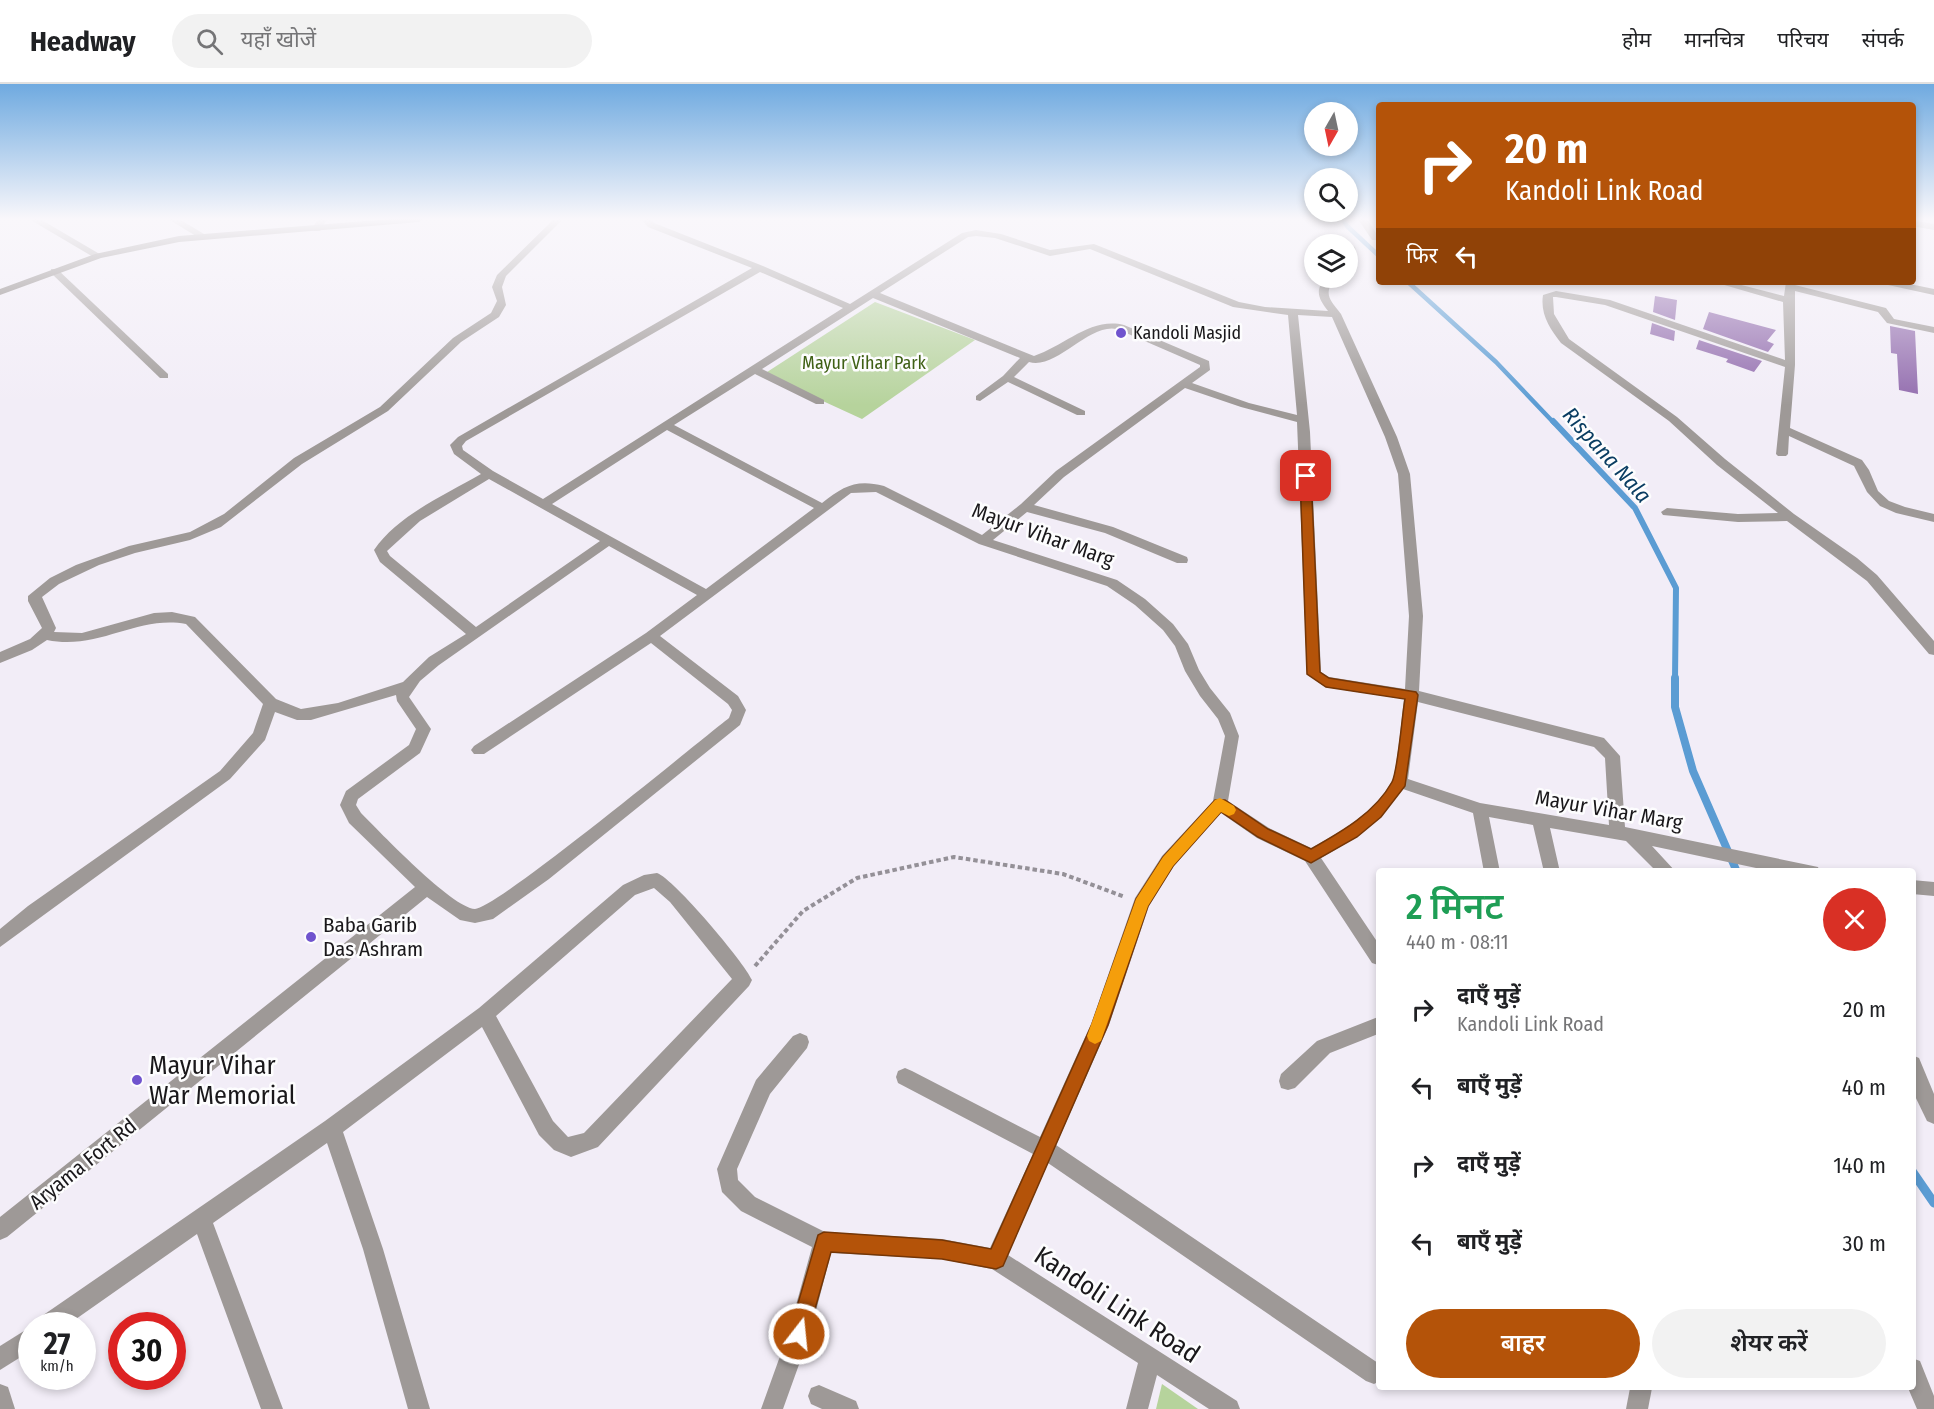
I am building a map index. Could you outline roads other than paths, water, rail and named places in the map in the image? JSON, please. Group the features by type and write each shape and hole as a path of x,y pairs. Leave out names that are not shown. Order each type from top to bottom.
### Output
{"main road":[{"path":"0,292 29,281"}],"street":[{"path":"64,281 164,375"},
{"path":"46,635 49,628 35,601 35,596 39,592 80,568 134,549 175,541 227,519 298,460 368,420 395,400 459,338 495,315 502,305 502,297 496,287 499,281"},
{"path":"705,594 607,542 489,474 458,452 456,445 462,439 738,281"},
{"path":"789,281 851,308"},
{"path":"543,504 894,281"},
{"path":"1178,281 1238,305 1265,310 1336,314"},
{"path":"1730,285 1788,300"},
{"path":"1782,454 1790,364 1788,300 1791,285 1879,309 1891,321 1934,330"},
{"path":"1901,285 1934,292"},
{"path":"1311,856 1352,833 1376,812 1400,782 1412,695 1416,616 1404,474 1391,436 1336,314 1323,297 1323,288"},
{"path":"873,294 1026,358 1042,358 1094,329 1111,325 1205,363 1206,368 1060,474 1025,507 983,541"},
{"path":"1790,364 1607,302 1556,294 1548,295 1546,300 1548,313 1555,329 1565,341 1672,419 1790,517 1827,541 1872,578 1934,650"},
{"path":"1293,312 1303,420 1314,674 1326,682 1412,695 1599,742 1612,756 1624,834 1663,868"},
{"path":"980,398 1007,378 1026,358"},
{"path":"754,369 820,402"},
{"path":"1007,378 1081,413"},
{"path":"1184,384 1245,405 1303,420"},
{"path":"480,750 651,636 823,508 665,425"},
{"path":"1784,429 1858,462 1864,469 1874,494 1883,503 1934,518"},
{"path":"476,634 386,559 380,550 388,540 422,516 489,474"},
{"name":"Mayur Vihar Marg","path":"823,508 848,490 869,486 880,489 983,541 1112,583 1140,602 1168,627 1181,644 1192,671 1225,717 1232,736 1220,804"},
{"path":"1025,507 1109,530 1182,560"},
{"path":"1667,512 1738,518 1790,517"},
{"path":"607,542 416,676 407,686 402,697 424,729 415,749 352,795 348,805 355,818 427,887 460,913 475,916 487,914 543,874 735,720 739,710 733,700 651,636"},
{"path":"0,658 46,635 76,639 96,636 149,620 180,616 190,620 271,703 288,712 304,716 325,712 407,686"},
{"path":"0,939 34,911 225,775 260,736 271,703"},
{"name":"Mayur Vihar Marg","path":"1400,782 1480,809 1624,834 1795,868"},
{"path":"996,1259 1100,1025 1141,903 1168,861 1220,804 1263,833 1311,856 1376,954"},
{"path":"1480,809 1491,868"},
{"path":"1540,821 1551,868"},
{"path":"67,1312 332,1128 485,1014 629,890 644,882 657,880 676,897 743,980 591,1140 579,1147 565,1147 546,1128 485,1014"},
{"name":"Aryama Fort Rd","path":"0,1230 427,887"},
{"path":"1916,887 1934,889"},
{"path":"1288,1081 1324,1047 1376,1027"},
{"path":"772,1409 799,1334 824,1242 748,1204 729,1185 727,1169 764,1087 800,1042"},
{"path":"1916,1075 1934,1113"},
{"path":"905,1077 1046,1150 1374,1373"},
{"path":"332,1128 373,1249 419,1409"},
{"path":"202,1220 272,1409"},
{"name":"Kandoli Link Road","path":"824,1242 942,1249 996,1259 1229,1409"},
{"path":"0,1359 18,1347"},
{"path":"1137,1409 1150,1358"},
{"path":"1916,1379 1928,1409"},
{"path":"1637,1409 1641,1390"},
{"path":"0,1395 4,1409"},
{"path":"819,1396 848,1409"}],"waterway":[{"name":"Rispana Nala","path":"1411,285 1496,362 1554,423"},
{"name":"Rispana Nala","path":"1553,421 1635,508 1676,588 1675,679"},
{"name":"Rispana Nala","path":"1675,679 1675,707 1693,771 1735,868"},
{"name":"Rispana Nala","path":"1916,1177 1934,1203"}],"place":[{"name":"Kandoli Masjid","path":"1121,333"},
{"name":"Baba Garib Das Ashram","path":"311,937"},
{"name":"Mayur Vihar War Memorial","path":"137,1080"}],"park label":[{"name":"Mayur Vihar Park","path":"864,363"}]}
